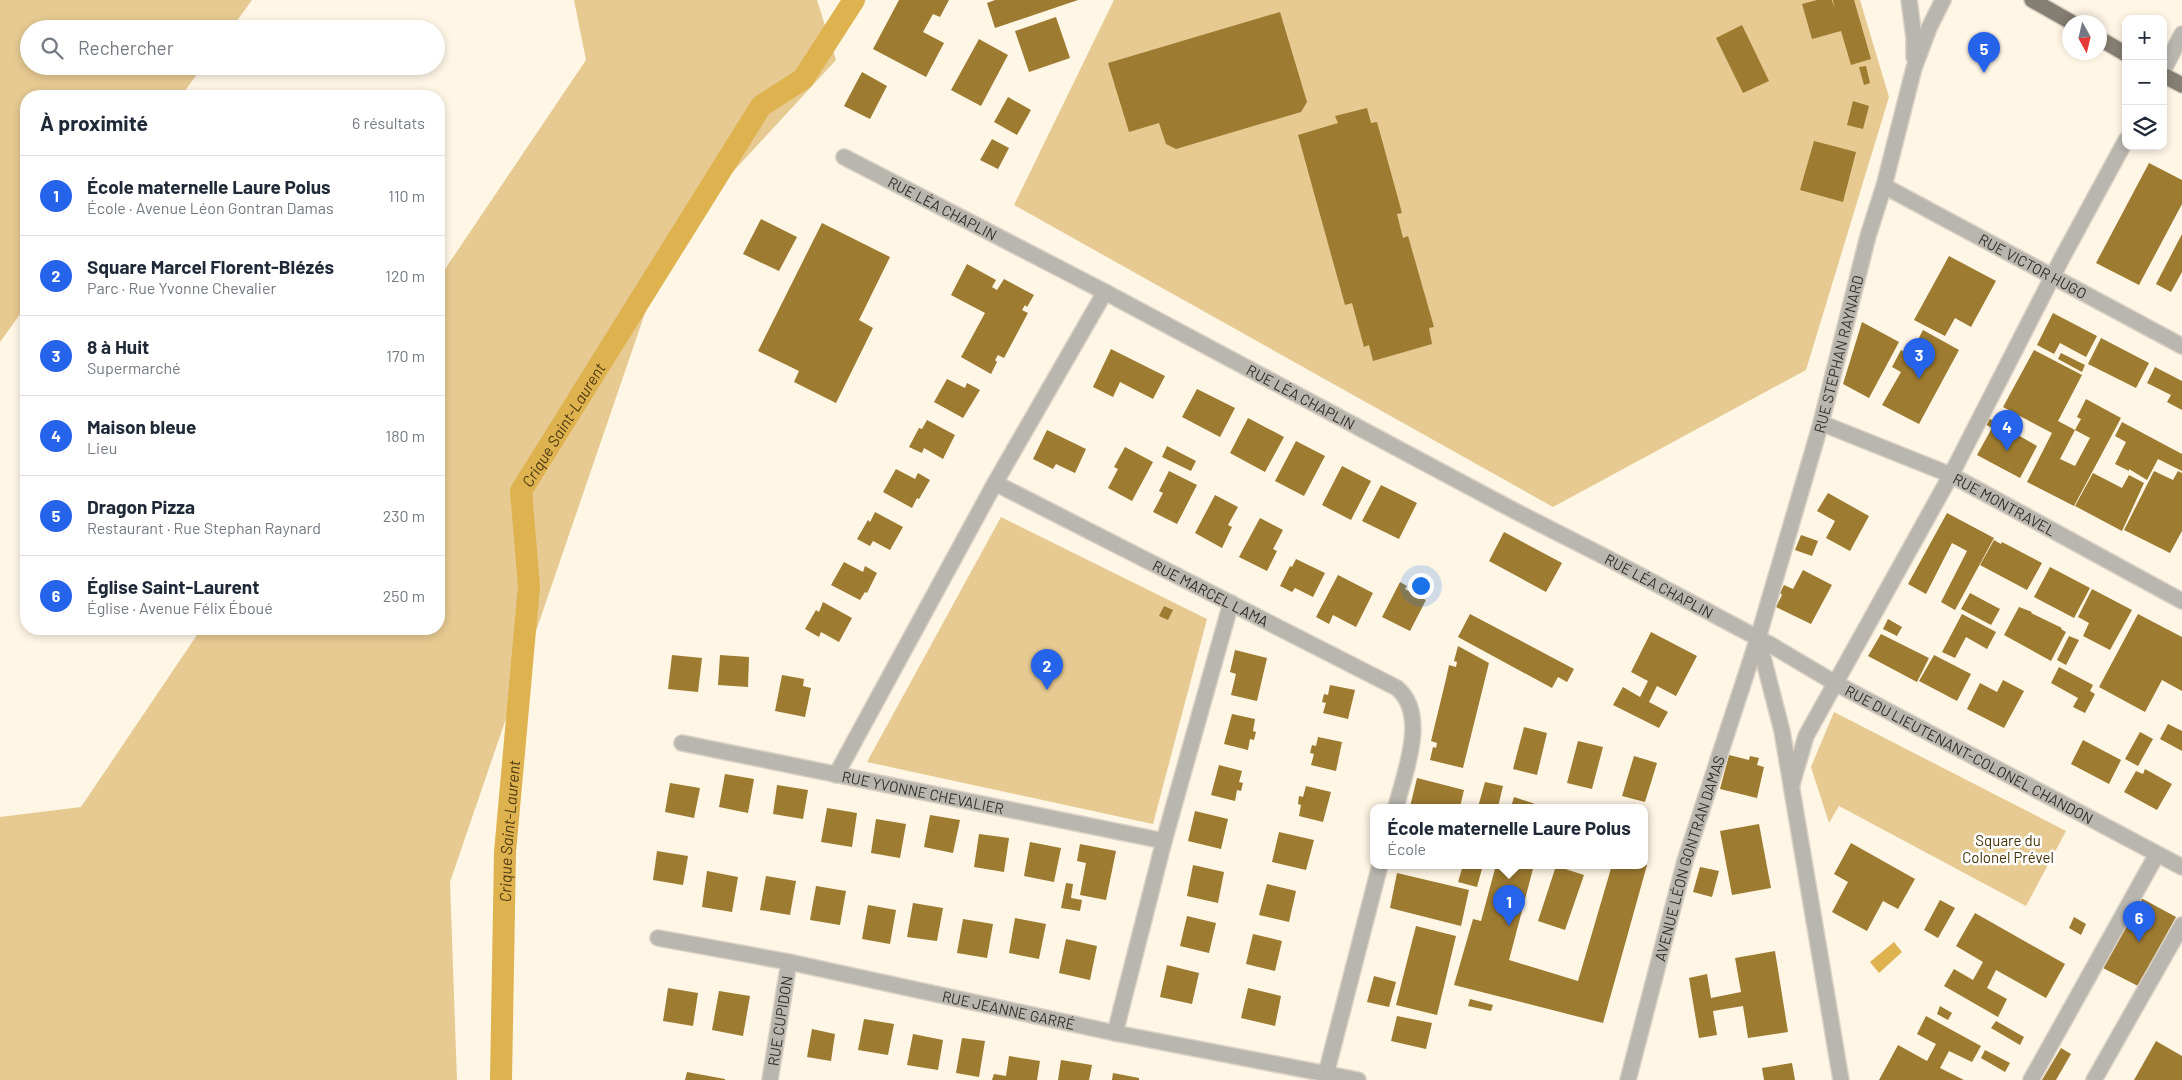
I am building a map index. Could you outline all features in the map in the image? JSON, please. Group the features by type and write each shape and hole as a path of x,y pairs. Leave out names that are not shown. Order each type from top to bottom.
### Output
{"main road":[{"path":"2032,0 2062,17"},
{"path":"2107,43 2122,52"},
{"path":"2167,77 2182,85"}],"street":[{"name":"RUE STEPHAN RAYNARD","path":"1909,0 1914,37 1914,68"},
{"name":"RUE STEPHAN RAYNARD","path":"1758,638 1821,422 1868,236 1884,186 1914,68 1929,28 1943,0"},
{"path":"2167,63 2182,34"},
{"path":"1792,784 1806,736 1951,475 2122,148"},
{"name":"RUE LÉA CHAPLIN","path":"844,157 1105,292 1758,638"},
{"name":"RUE VICTOR HUGO","path":"1884,186 2182,346"},
{"path":"836,775 995,483 1105,292"},
{"name":"RUE MONTRAVEL","path":"1821,422 1951,475 2182,601"},
{"name":"RUE MARCEL LAMA","path":"995,483 1397,688 1405,695 1413,715 1412,740 1397,804"},
{"path":"1115,1033 1164,841 1231,603"},
{"path":"1758,638 1782,731 1792,784 1841,1080"},
{"name":"RUE DU LIEUTENANT-COLONEL CHANDON","path":"1758,638 1835,683 2157,854 2181,863"},
{"name":"AVENUE LÉON GONTRAN DAMAS","path":"1628,1080 1685,862 1758,638"},
{"name":"RUE YVONNE CHEVALIER","path":"682,743 1164,841"},
{"path":"2031,1080 2157,854"},
{"path":"1326,1074 1379,869"},
{"path":"2094,1080 2182,925"},
{"name":"RUE JEANNE GARRÉ","path":"658,938 789,962 1115,1033 1358,1080"},
{"name":"RUE CUPIDON","path":"770,1080 789,962"}],"green space":[{"path":"0,0 252,0 238,20 20,20 20,75 196,75 185,90 20,90 20,314 0,342"},
{"path":"574,0 817,0 836,60 670,240 450,882 457,1080 0,1080 0,817 81,807 197,635 445,635 445,269 586,60"},
{"path":"1114,0 1860,0 1889,97 1806,370 1553,507 1014,205"},
{"path":"1001,517 1207,619 1153,824 867,762"},
{"name":"Square du Colonel Prével","path":"1834,712 2066,831 2026,906 1839,806 1829,823 1811,767"}],"shaded area":[{"path":"1894,942 1902,952 1879,973 1870,962"}],"building":[{"path":"899,0 949,0 940,17 933,14 923,32 944,43 926,77 873,49"},
{"path":"995,0 1078,0 995,28 987,3"},
{"path":"1817,0 1832,0 1834,8 1833,0 1854,0 1871,59 1851,65 1841,31 1812,39 1802,4"},
{"path":"1280,12 1307,102 1301,112 1176,149 1166,144 1159,123 1129,132 1108,63"},
{"path":"1056,17 1070,58 1029,72 1015,31"},
{"path":"1742,25 1769,81 1743,93 1716,38"},
{"path":"979,39 1008,55 981,106 951,90"},
{"path":"1866,66 1870,83 1864,85 1859,67"},
{"path":"862,72 887,86 870,119 844,106"},
{"path":"1008,97 1031,110 1017,135 994,122"},
{"path":"1853,101 1869,106 1863,129 1847,125"},
{"path":"1367,108 1371,123 1377,122 1402,213 1397,214 1403,238 1408,236 1434,327 1429,328 1432,344 1373,361 1369,345 1364,347 1352,303 1345,305 1298,135 1338,123 1335,116"},
{"path":"992,139 1009,148 998,169 980,160"},
{"path":"1814,141 1856,152 1843,202 1800,190"},
{"path":"2149,163 2182,180 2182,204 2139,285 2096,263"},
{"path":"761,219 797,237 779,271 743,254"},
{"path":"822,223 890,257 859,320 873,328 836,403 794,382 799,371 758,351"},
{"path":"2182,234 2182,272 2171,292 2156,284"},
{"path":"1949,256 1996,281 1971,327 1955,318 1945,336 1914,320"},
{"path":"967,264 996,280 992,287 997,290 1004,279 1034,295 1027,307 1025,305 1022,310 1028,313 1004,358 998,355 991,374 961,357 985,313 951,295"},
{"path":"2053,313 2097,336 2086,357 2060,343 2054,354 2037,345"},
{"path":"1862,322 1899,342 1869,398 1843,384"},
{"path":"1923,330 1959,350 1919,424 1882,405 1901,372 1892,367 1901,350 1910,355"},
{"path":"2101,338 2149,363 2136,388 2088,364"},
{"path":"1111,349 1165,376 1153,399 1120,382 1113,397 1093,387"},
{"path":"2034,350 2082,375 2058,421 2075,430 2081,419 2077,417 2086,399 2121,418 2074,506 2027,482 2052,433 2003,407","holes":["2075,430 2090,438 2075,466 2060,459"]},
{"path":"2061,353 2085,365 2082,372 2058,359"},
{"path":"2155,367 2182,381 2182,410 2167,402 2171,395 2147,383"},
{"path":"947,379 965,388 967,383 980,390 963,418 934,402"},
{"path":"1197,389 1235,408 1220,437 1182,417"},
{"path":"1985,416 2037,446 2020,478 1977,455 1992,428 1981,422"},
{"path":"1248,418 1284,437 1265,472 1230,453"},
{"path":"927,420 955,435 943,459 924,448 922,453 909,447 919,428 922,429"},
{"path":"2122,422 2182,454 2182,471 2158,459 2147,480 2129,469 2129,471 2115,464 2126,442 2115,436"},
{"path":"1047,430 1086,449 1075,473 1056,464 1053,469 1033,459"},
{"path":"1296,441 1325,456 1304,496 1275,481"},
{"path":"1167,446 1196,461 1191,471 1162,457"},
{"path":"1125,447 1153,462 1132,501 1108,488 1118,469 1114,467"},
{"path":"1342,466 1371,481 1351,520 1322,505"},
{"path":"896,469 915,479 918,473 930,480 912,508 883,492"},
{"path":"1169,471 1197,485 1177,524 1153,512 1163,493 1159,491"},
{"path":"2154,471 2173,480 2178,471 2182,473 2182,531 2170,553 2124,530"},
{"path":"2093,473 2122,488 2129,475 2144,483 2122,531 2075,506"},
{"path":"1381,485 1417,503 1399,539 1362,521"},
{"path":"1828,493 1869,516 1850,551 1826,538 1835,521 1817,511"},
{"path":"1215,495 1238,507 1228,525 1232,527 1222,548 1195,533"},
{"path":"875,512 903,527 890,550 873,541 870,546 857,539"},
{"path":"1947,513 1994,538 1955,610 1941,602 1967,551 1952,543 1926,594 1908,584"},
{"path":"1260,518 1283,530 1273,549 1277,551 1267,571 1239,557"},
{"path":"1504,532 1562,563 1546,592 1489,561"},
{"path":"1801,535 1818,541 1812,556 1795,550"},
{"path":"1994,540 2001,544 2002,542 2042,563 2027,590 1980,565"},
{"path":"1296,559 1325,573 1313,597 1295,588 1292,592 1280,586 1290,566 1292,567"},
{"path":"844,562 863,572 865,566 877,573 867,593 865,592 860,600 831,585"},
{"path":"2050,567 2090,588 2074,618 2034,597"},
{"path":"1803,570 1832,585 1811,624 1776,607 1782,595 1780,593 1784,585 1793,589"},
{"path":"1338,575 1373,593 1356,627 1333,615 1329,624 1316,617"},
{"path":"1400,582 1407,586 1405,589 1426,600 1410,631 1382,617"},
{"path":"2092,589 2132,610 2110,650 2083,636 2089,623 2078,617"},
{"path":"1970,593 2000,609 1991,625 1961,609"},
{"path":"823,602 852,618 839,642 821,632 819,637 805,629 816,610 819,612"},
{"path":"1164,606 1173,610 1168,620 1159,616"},
{"path":"2019,607 2032,612 2066,632 2051,661 2004,635"},
{"path":"1470,614 1574,669 1567,682 1558,677 1552,688 1458,637"},
{"path":"1962,614 1996,632 1987,649 1966,637 1955,658 1942,652"},
{"path":"2138,614 2182,637 2182,691 2162,680 2145,712 2099,687"},
{"path":"1888,619 1902,627 1897,636 1883,629"},
{"path":"1651,632 1697,656 1676,696 1657,686 1649,702 1668,712 1659,728 1613,705 1623,687 1640,697 1648,681 1631,672"},
{"path":"1881,634 1929,658 1917,682 1868,656"},
{"path":"2069,636 2079,640 2066,665 2057,660"},
{"path":"1458,646 1489,663 1463,768 1430,760 1433,747 1436,748 1437,743 1431,741 1449,665 1456,667 1457,662 1454,661"},
{"path":"1235,650 1267,658 1257,701 1231,695 1236,674 1230,672"},
{"path":"672,655 702,658 698,692 668,689"},
{"path":"720,655 749,657 748,687 718,685"},
{"path":"1934,655 1971,674 1957,701 1919,681"},
{"path":"2059,667 2093,685 2090,691 2095,694 2085,713 2073,707 2078,698 2051,683"},
{"path":"782,675 804,679 803,686 811,688 805,717 775,711"},
{"path":"2003,680 2024,691 2004,728 1967,709 1980,683 1997,692"},
{"path":"1330,685 1355,690 1348,719 1323,713 1326,703 1322,702 1324,694 1328,695"},
{"path":"1232,714 1255,719 1253,731 1256,732 1254,740 1250,739 1248,750 1224,744"},
{"path":"2168,724 2182,731 2182,751 2160,739"},
{"path":"1524,727 1547,733 1537,775 1513,769"},
{"path":"2140,732 2153,739 2138,766 2125,759"},
{"path":"1318,737 1342,742 1336,771 1311,765 1314,754 1310,753 1312,745 1316,746"},
{"path":"2083,740 2121,760 2109,784 2071,764"},
{"path":"1578,741 1603,747 1592,789 1567,783"},
{"path":"1729,755 1749,760 1750,756 1759,758 1757,765 1764,767 1757,798 1720,789"},
{"path":"1634,756 1657,763 1645,802 1622,796"},
{"path":"1219,765 1242,771 1239,782 1243,783 1241,791 1237,790 1235,801 1211,795"},
{"path":"2145,769 2172,784 2157,810 2124,792 2136,771 2143,774"},
{"path":"725,774 754,779 748,813 719,807"},
{"path":"1417,778 1464,790 1461,804 1411,804"},
{"path":"1485,782 1503,786 1499,804 1479,804"},
{"path":"670,783 700,788 694,818 665,812"},
{"path":"777,785 808,790 803,819 773,814"},
{"path":"1306,786 1331,792 1323,822 1299,816 1301,805 1298,804 1299,796 1303,797"},
{"path":"1514,797 1535,804 1512,804"},
{"path":"827,808 857,813 852,847 821,842"},
{"path":"1195,811 1228,819 1221,849 1188,841"},
{"path":"930,815 960,820 953,853 924,847"},
{"path":"876,819 906,824 900,858 871,853"},
{"path":"1759,824 1771,888 1732,895 1720,831"},
{"path":"1279,832 1314,840 1306,870 1272,862"},
{"path":"979,834 1009,838 1004,872 974,867"},
{"path":"1030,842 1061,848 1054,882 1024,876"},
{"path":"1851,843 1915,879 1898,909 1883,901 1867,931 1832,912 1848,882 1834,874"},
{"path":"1080,844 1116,851 1106,900 1080,895 1086,863 1077,861"},
{"path":"657,851 688,856 683,885 653,880"},
{"path":"1193,865 1224,872 1218,903 1187,896"},
{"path":"1700,867 1719,871 1712,897 1693,892"},
{"path":"1462,869 1482,869 1477,887 1458,882"},
{"path":"1495,869 1533,869 1509,960 1578,981 1611,869 1646,869 1603,1023 1454,985 1473,919 1481,921"},
{"path":"1555,869 1565,869 1584,875 1565,930 1538,921"},
{"path":"707,871 738,877 732,912 702,907"},
{"path":"1397,873 1469,890 1461,926 1390,908"},
{"path":"766,876 796,881 790,915 760,910"},
{"path":"1066,883 1073,884 1071,898 1082,900 1080,911 1061,908"},
{"path":"1267,884 1296,891 1289,922 1259,915"},
{"path":"816,886 846,891 840,925 810,920"},
{"path":"2141,898 2176,917 2138,986 2103,968"},
{"path":"1940,900 1955,908 1938,938 1924,930"},
{"path":"913,903 943,908 937,941 907,937"},
{"path":"868,905 896,910 890,944 862,939"},
{"path":"1975,913 2065,964 2046,998 1996,970 1987,988 2007,999 1998,1017 1944,986 1954,969 1973,980 1983,962 1956,946"},
{"path":"1187,916 1216,923 1209,953 1180,946"},
{"path":"2074,917 2086,924 2081,935 2069,928"},
{"path":"1015,918 1046,924 1039,959 1009,953"},
{"path":"963,919 993,924 987,958 957,953"},
{"path":"1416,926 1456,936 1437,1015 1396,1005"},
{"path":"1253,934 1282,941 1275,971 1246,964"},
{"path":"1066,939 1097,946 1090,980 1059,973"},
{"path":"1775,951 1788,1032 1748,1038 1743,1006 1713,1011 1717,1035 1699,1038 1689,978 1707,974 1711,998 1741,992 1735,958"},
{"path":"1167,965 1199,973 1192,1004 1160,997"},
{"path":"1374,976 1396,982 1389,1007 1367,1002"},
{"path":"668,988 698,993 693,1026 663,1021"},
{"path":"1248,988 1281,996 1275,1026 1241,1018"},
{"path":"719,991 750,996 743,1036 712,1030"},
{"path":"1470,999 1493,1005 1491,1011 1468,1006"},
{"path":"1940,1006 1952,1013 1948,1020 1937,1014"},
{"path":"1397,1016 1432,1023 1426,1049 1391,1041"},
{"path":"1926,1016 1981,1046 1972,1062 1949,1051 1940,1068 1964,1080 1879,1080 1898,1045 1927,1061 1936,1044 1917,1034"},
{"path":"864,1019 894,1024 888,1055 858,1050"},
{"path":"1996,1021 2024,1037 2020,1045 1991,1028"},
{"path":"812,1029 835,1034 831,1061 807,1057"},
{"path":"913,1034 943,1040 938,1070 907,1065"},
{"path":"962,1038 985,1041 979,1077 956,1073"},
{"path":"2156,1041 2182,1056 2182,1080 2134,1080"},
{"path":"2061,1048 2071,1054 2056,1080 2042,1080"},
{"path":"1985,1050 2010,1063 2005,1072 1981,1058"},
{"path":"1009,1056 1040,1061 1037,1080 992,1080 994,1074 1006,1076"},
{"path":"1061,1060 1092,1065 1089,1080 1058,1080"},
{"path":"1792,1063 1795,1080 1764,1080 1762,1068"},
{"path":"687,1072 725,1079 725,1080 685,1080"},
{"path":"1113,1073 1139,1078 1139,1080 1112,1080"}],"waterway":[{"name":"Crique Saint-Laurent","path":"501,1080 505,852 529,586 521,491 761,106 803,79 854,0"}],"place":[{"name":"Dragon Pizza","path":"1984,73"},
{"name":"8 à Huit","path":"1919,379"},
{"name":"Maison bleue","path":"2007,451"},
{"name":"Square Marcel Florent-Blézés","path":"1047,690"},
{"name":"École maternelle Laure Polus","path":"1509,926"},
{"name":"Église Saint-Laurent","path":"2139,942"}]}
